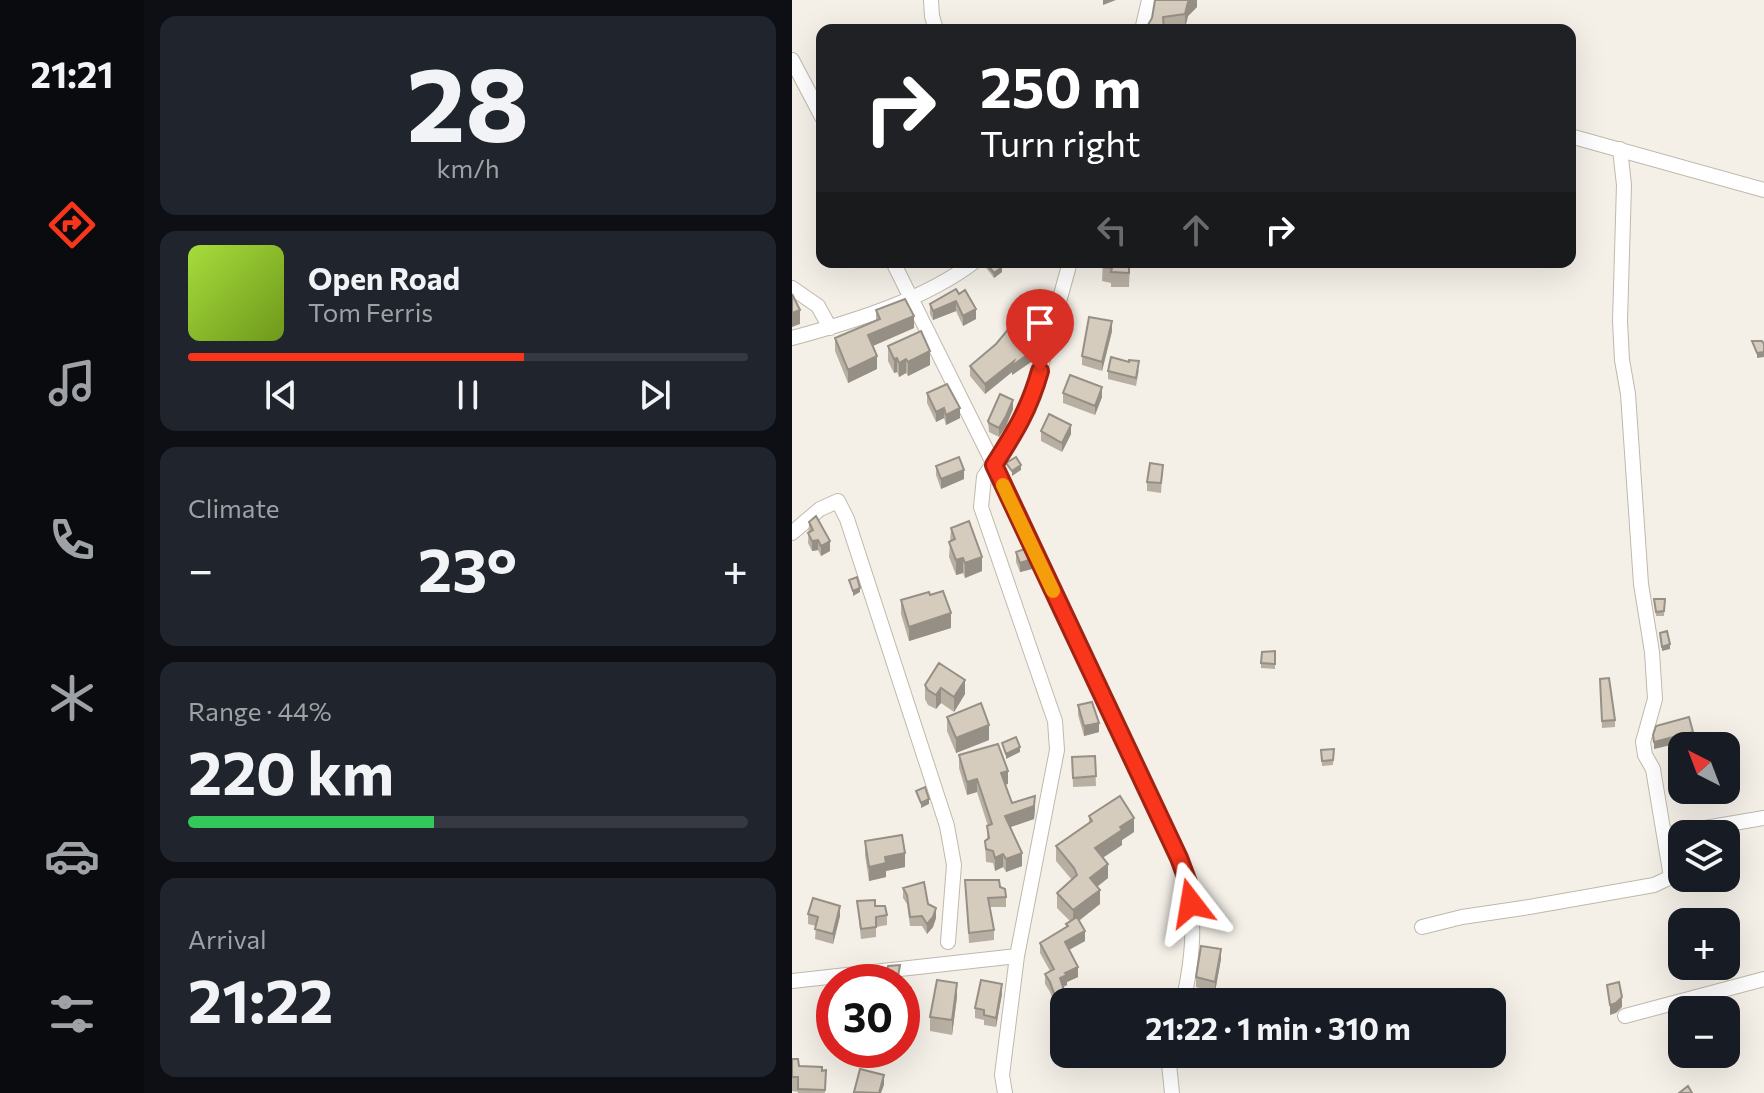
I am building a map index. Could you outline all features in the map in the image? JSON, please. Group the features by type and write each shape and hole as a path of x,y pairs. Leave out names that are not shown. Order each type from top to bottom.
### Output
{"street":[{"path":"931,0 934,24"},
{"path":"1143,24 1149,0"},
{"path":"792,60 816,106"},
{"path":"1576,138 1764,190"},
{"path":"1422,927 1462,917 1654,885 1671,877 1653,769 1645,755 1643,742 1655,689 1641,584 1628,394 1622,360 1620,321 1624,185 1620,149"},
{"path":"896,268 994,465 1184,872 1189,885 1193,921 1185,988"},
{"path":"792,338 830,328 910,298 966,268"},
{"path":"1005,1093 1002,1075 1017,956 1057,750 1055,721 981,507 984,477 1021,422 1034,392 1068,268"},
{"path":"792,288 818,306 830,328"},
{"path":"792,533 820,509 838,501 847,519 947,826 954,865 948,942"},
{"path":"1664,835 1764,818"},
{"path":"792,981 1017,956"},
{"path":"1625,1016 1764,979"},
{"path":"1169,1068 1172,1093"}],"building":[{"path":"1155,0 1190,0 1185,14 1163,17 1164,24 1148,24"},
{"path":"1112,268 1129,268 1129,273 1111,272"},
{"path":"956,289 959,294 965,290 976,309 963,316 956,301 933,311 930,304"},
{"path":"792,294 800,310 792,313"},
{"path":"1028,295 1046,302 1038,330 1020,323"},
{"path":"905,299 914,316 868,335 877,356 848,370 835,338 880,319 876,310"},
{"path":"1089,317 1112,321 1102,362 1082,356"},
{"path":"1011,326 1031,352 985,384 970,366 996,344"},
{"path":"921,331 930,351 908,362 906,359 899,363 897,358 894,359 888,346"},
{"path":"1752,341 1762,341 1764,352 1757,353"},
{"path":"1111,357 1129,362 1139,361 1136,378 1108,371"},
{"path":"1070,375 1102,387 1095,406 1063,393"},
{"path":"947,384 960,408 946,415 944,408 936,412 927,393"},
{"path":"1000,394 1013,400 999,428 988,421"},
{"path":"1049,414 1071,425 1062,443 1041,431"},
{"path":"959,457 964,470 941,479 936,466"},
{"path":"1016,457 1021,465 1012,471 1006,463"},
{"path":"1150,463 1163,465 1161,483 1147,482"},
{"path":"816,516 830,541 821,546 818,540 812,541 808,533 813,530 809,522"},
{"path":"969,521 982,557 965,563 963,558 956,560 949,542 955,539 951,528"},
{"path":"1027,548 1032,559 1020,563 1016,552"},
{"path":"857,577 860,588 853,591 849,580"},
{"path":"943,591 951,613 909,627 901,600"},
{"path":"1654,599 1665,599 1664,611 1656,612"},
{"path":"1667,631 1670,644 1662,647 1660,633"},
{"path":"1275,651 1275,664 1261,663 1262,652"},
{"path":"939,663 965,680 954,697 941,688 936,695 925,685"},
{"path":"1609,678 1615,720 1602,721 1600,679"},
{"path":"1092,702 1099,723 1084,726 1078,705"},
{"path":"981,703 989,725 956,738 947,717"},
{"path":"1689,717 1693,732 1668,732 1668,738 1654,742 1656,726"},
{"path":"1016,737 1020,747 1006,754 1002,743"},
{"path":"998,744 1008,771 1001,773 1012,803 1035,796 1034,806 1005,816 1022,853 1006,859 1003,854 995,858 993,851 986,849 985,841 989,838 987,826 992,824 977,779 967,782 959,755"},
{"path":"1334,749 1333,760 1322,761 1321,750"},
{"path":"1095,756 1096,776 1073,778 1072,757"},
{"path":"925,787 929,799 921,803 916,791"},
{"path":"1120,796 1134,818 1095,848 1108,864 1090,878 1100,890 1073,910 1057,893 1077,875 1056,846 1092,821 1089,816"},
{"path":"902,835 905,853 885,857 886,863 869,867 865,841"},
{"path":"965,880 999,880 1000,887 1005,889 1006,897 988,898 994,930 969,933"},
{"path":"924,882 928,904 936,908 927,924 922,916 910,917 903,888"},
{"path":"813,898 840,906 833,934 815,929 818,917 808,914"},
{"path":"875,900 875,906 885,906 887,915 876,917 876,927 861,929 857,901"},
{"path":"1077,917 1085,931 1065,942 1078,967 1060,978 1063,988 1052,988 1045,974 1054,969 1040,943 1068,926 1066,924"},
{"path":"1201,946 1221,949 1215,982 1196,977"},
{"path":"937,980 957,983 952,1020 930,1017"},
{"path":"981,980 1002,984 996,1018 984,1015 984,1010 975,1008"},
{"path":"1619,982 1622,997 1610,1005 1607,985"},
{"path":"792,1059 798,1059 799,1066 822,1068 822,1071 826,1070 825,1090 798,1089 798,1077 792,1077"},
{"path":"860,1069 884,1075 879,1093 854,1092"},
{"path":"1688,1086 1692,1093 1679,1093"}],"slow traffic":[{"path":"1003,485 1053,591"}],"route":[{"path":"1040,371 1021,422 994,465 1179,858 1189,885 1191,903"}]}
